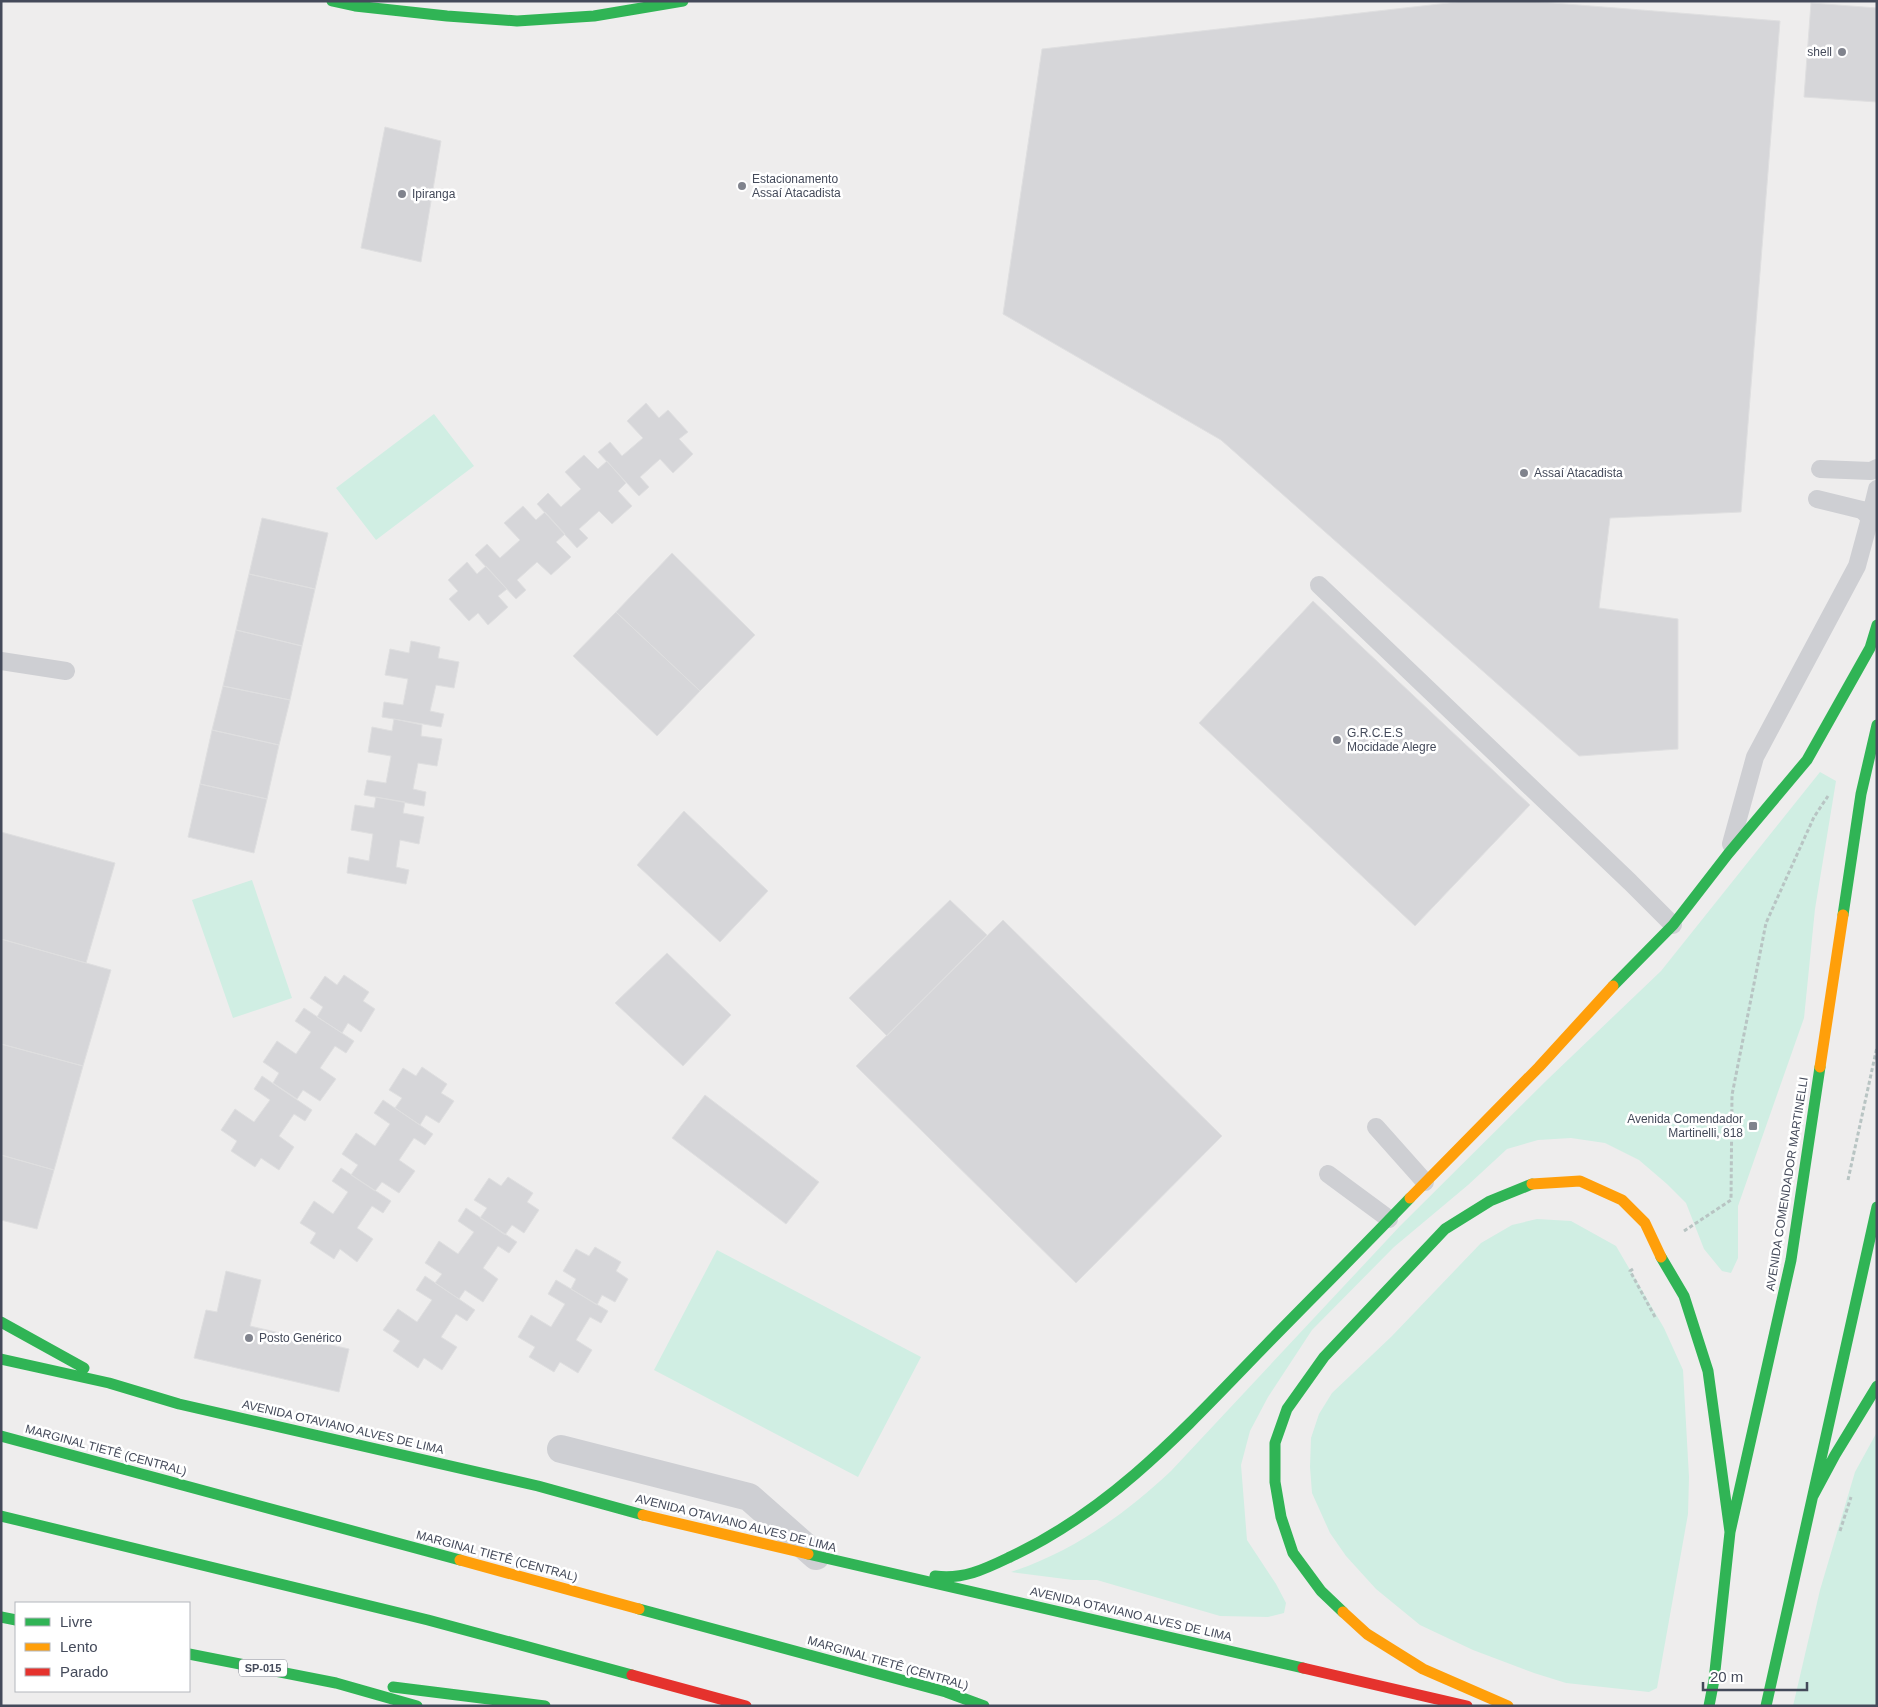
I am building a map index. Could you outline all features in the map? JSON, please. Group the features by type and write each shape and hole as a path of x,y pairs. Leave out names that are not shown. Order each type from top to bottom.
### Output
{"main road":[{"path":"348,3 447,16 517,21 594,16 683,1"},
{"path":"897,1574 954,1578 994,1565 1048,1540 1088,1514 1126,1485 1158,1455 1539,1067 1637,960 1673,925 1728,854 1807,760 1870,648 1877,625"},
{"name":"AVENIDA COMENDADOR MARTINELLI","path":"1709,1706 1714,1680 1730,1532 1791,1260 1861,794 1877,725"},
{"path":"1508,1706 1423,1669 1367,1634 1321,1591 1293,1554 1280,1517 1276,1492 1275,1443 1287,1409 1324,1357 1445,1229 1490,1201 1530,1184 1580,1181 1622,1200 1645,1223 1656,1248 1684,1296 1708,1371 1730,1532"},
{"path":"1766,1706 1877,1207"},
{"path":"1,1322 109,1382"},
{"name":"AVENIDA OTAVIANO ALVES DE LIMA","path":"1,1359 109,1382 179,1404 538,1486 671,1522 1467,1706"},
{"path":"1813,1496 1835,1455 1877,1386"},
{"name":"MARGINAL TIETÊ (CENTRAL)","path":"1,1436 946,1692 984,1706"},
{"path":"1,1516 428,1620 746,1706"},
{"path":"1,1617 15,1620"},
{"name":"SP-015","path":"190,1654 336,1682 416,1706"},
{"name":"SP-015","path":"336,1682 400,1687 545,1706"},
{"path":"946,1692 997,1704"}],"street":[{"path":"560,1449 749,1497 816,1556"}],"lane":[{"path":"1820,469 1871,470 1877,468"},
{"path":"1728,854 1755,757 1857,566 1877,489"},
{"path":"1818,499 1862,510 1870,518"},
{"path":"1319,585 1673,925"},
{"path":"1,661 66,671"},
{"path":"1376,1127 1425,1182"},
{"path":"1328,1174 1389,1218"}],"path":[{"path":"1690,1227 1731,1200 1732,1095 1766,922 1814,817 1832,788"},
{"path":"1848,1180 1877,1048"},
{"path":"1630,1271 1658,1321"}],"green space":[{"path":"434,414 474,466 376,540 336,488"},
{"path":"1820,772 1836,781 1815,909 1804,1018 1738,1206 1738,1258 1731,1273 1722,1271 1704,1249 1686,1203 1639,1160 1605,1143 1571,1138 1538,1140 1507,1149 1468,1185 1394,1247 1312,1330 1268,1397 1250,1431 1241,1465 1247,1540 1286,1603 1284,1613 1268,1617 1220,1616 1097,1580 1073,1580 1011,1572 1033,1564 1076,1543 1135,1503 1171,1471 1400,1226 1548,1079 1661,971"},
{"path":"252,880 292,998 233,1018 192,900"},
{"path":"1537,1219 1571,1221 1616,1246 1664,1328 1683,1370 1689,1477 1688,1514 1657,1688 1649,1692 1566,1683 1473,1650 1420,1625 1376,1589 1346,1556 1330,1533 1312,1493 1310,1467 1311,1438 1319,1414 1332,1393 1392,1336 1481,1243 1512,1225"},
{"path":"717,1250 921,1357 858,1477 654,1370"},
{"path":"1877,1432 1877,1706 1793,1706 1820,1590 1855,1472"}],"building":[{"path":"1466,1 1528,1 1780,21 1741,512 1610,518 1599,608 1678,619 1678,749 1579,756 1221,440 1003,314 1042,49"},
{"name":"shell","path":"1811,3 1877,8 1877,102 1804,97"},
{"name":"Ipiranga","path":"385,127 441,141 421,262 361,248"},
{"path":"646,403 659,418 668,410 688,432 679,439 693,454 673,473 660,459 640,477 649,487 639,496 598,452 610,442 622,456 643,438 627,421"},
{"path":"584,455 598,469 607,461 626,483 618,491 632,506 612,524 599,511 579,529 588,538 577,548 537,504 548,493 561,507 581,489 565,472"},
{"path":"523,506 536,520 545,512 565,534 556,542 571,557 551,575 537,562 517,580 526,590 516,599 475,555 487,544 500,558 520,540 504,523"},
{"path":"262,518 328,533 315,589 249,574"},
{"path":"672,553 755,635 700,691 616,612"},
{"path":"467,562 477,574 486,566 507,589 498,596 508,607 488,625 478,613 469,621 449,599 458,591 448,580"},
{"path":"249,574 315,589 302,646 236,630"},
{"path":"1313,601 1530,805 1415,926 1199,723"},
{"path":"616,612 700,691 657,736 573,656"},
{"path":"236,630 302,646 290,700 223,686"},
{"path":"411,641 440,647 438,658 459,662 454,688 436,685 430,711 444,714 441,727 382,717 384,702 403,705 408,679 385,675 390,649 409,653"},
{"path":"223,686 290,700 279,745 212,730"},
{"path":"394,719 422,725 421,736 442,739 437,766 418,763 413,789 426,792 424,806 364,795 367,780 386,783 391,756 368,752 372,727 392,731"},
{"path":"212,730 279,745 267,799 200,784"},
{"path":"200,784 267,799 254,853 188,837"},
{"path":"376,797 405,802 403,813 424,817 419,844 400,840 396,867 409,870 406,884 347,873 349,857 369,861 373,834 351,830 355,805 374,808"},
{"path":"684,811 768,891 720,942 637,865"},
{"path":"1,832 115,863 86,963 1,939"},
{"path":"950,900 987,935 887,1036 849,998"},
{"path":"1003,920 1222,1136 1076,1283 856,1066"},
{"path":"1,939 111,970 83,1066 1,1044"},
{"path":"667,953 731,1015 683,1066 615,1003"},
{"path":"344,975 369,992 363,1001 375,1009 361,1032 348,1023 342,1033 317,1017 323,1007 310,998 325,976 337,985"},
{"path":"304,1008 354,1041 346,1053 335,1046 320,1068 336,1079 320,1101 303,1090 297,1099 273,1083 279,1073 263,1062 277,1041 296,1054 311,1032 295,1021"},
{"path":"1,1044 83,1066 54,1170 1,1155"},
{"path":"422,1067 447,1084 441,1093 454,1101 439,1123 426,1115 420,1125 395,1108 402,1098 389,1090 403,1068 416,1076"},
{"path":"262,1076 312,1110 305,1121 294,1114 279,1136 294,1147 279,1170 261,1158 255,1167 231,1151 237,1141 221,1130 235,1109 254,1122 270,1100 254,1089"},
{"path":"705,1095 819,1182 786,1224 672,1138"},
{"path":"383,1100 433,1134 425,1145 414,1138 399,1160 415,1171 399,1193 382,1182 375,1191 351,1175 358,1165 342,1154 356,1133 375,1146 390,1124 374,1113"},
{"path":"1,1155 54,1170 37,1229 1,1220"},
{"path":"341,1168 391,1201 383,1213 372,1206 357,1228 373,1239 357,1262 340,1249 334,1259 310,1243 316,1233 300,1223 314,1201 333,1214 348,1192 332,1181"},
{"path":"508,1177 533,1193 527,1202 539,1210 524,1233 512,1225 505,1235 480,1218 487,1208 474,1200 489,1178 501,1186"},
{"path":"466,1208 517,1242 509,1253 498,1246 483,1268 498,1279 483,1302 465,1290 459,1299 435,1283 442,1274 425,1263 439,1241 458,1254 474,1232 458,1221"},
{"path":"595,1247 621,1262 616,1271 628,1279 615,1302 602,1295 597,1305 571,1289 576,1279 563,1271 576,1249 589,1256"},
{"name":"Posto Genérico","path":"226,1271 261,1280 250,1326 349,1349 339,1392 194,1358 206,1310 217,1312"},
{"path":"425,1276 475,1310 467,1321 456,1314 441,1337 457,1347 442,1370 424,1358 418,1368 393,1351 400,1341 383,1330 398,1309 417,1322 432,1300 416,1290"},
{"path":"556,1280 608,1311 601,1323 590,1317 576,1340 592,1350 578,1373 560,1362 554,1372 529,1357 535,1347 518,1337 531,1315 551,1327 565,1304 548,1294"}],"traffic: fast":[{"path":"332,1 355,6 447,16 517,21 594,16 683,1"},
{"path":"1613,986 1673,925 1728,854 1807,760 1870,648 1877,625"},
{"path":"1843,915 1861,794 1877,725"},
{"path":"1709,1706 1714,1680 1730,1532 1791,1260 1820,1067"},
{"path":"1343,1612 1321,1591 1293,1553 1281,1517 1275,1482 1275,1443 1287,1409 1324,1357 1445,1229 1490,1201 1532,1184"},
{"path":"935,1576 945,1577 974,1573 1001,1561 1048,1537 1117,1489 1179,1434 1410,1198"},
{"path":"1766,1706 1877,1207"},
{"path":"1661,1257 1684,1296 1708,1371 1730,1532"},
{"path":"1,1322 84,1368"},
{"path":"1,1359 109,1383 179,1404 538,1486 643,1515"},
{"path":"1813,1496 1835,1455 1877,1386"},
{"path":"1,1436 460,1560"},
{"path":"1,1516 428,1620 632,1675"},
{"path":"808,1554 1303,1668"},
{"path":"639,1609 946,1692 984,1706"},
{"path":"1,1617 15,1620"},
{"path":"190,1654 336,1683 417,1706"},
{"path":"393,1687 545,1706"}],"traffic: slow":[{"path":"1820,1067 1843,915"},
{"path":"1410,1198 1539,1067 1613,986"},
{"path":"1532,1184 1580,1181 1622,1200 1645,1223 1661,1257"},
{"path":"643,1515 808,1554"},
{"path":"460,1560 639,1609"},
{"path":"1343,1612 1367,1634 1423,1669 1508,1706"}],"traffic: jam":[{"path":"1303,1668 1467,1706"},
{"path":"632,1675 746,1706"}],"place":[{"name":"shell","path":"1842,52"},
{"name":"Estacionamento Assaí Atacadista","path":"742,186"},
{"name":"Ipiranga","path":"402,194"},
{"name":"Assaí Atacadista","path":"1524,473"},
{"name":"G.R.C.E.S Mocidade Alegre","path":"1337,740"},
{"name":"Avenida Comendador Martinelli, 818","path":"1753,1126"},
{"name":"Posto Genérico","path":"249,1338"}]}
